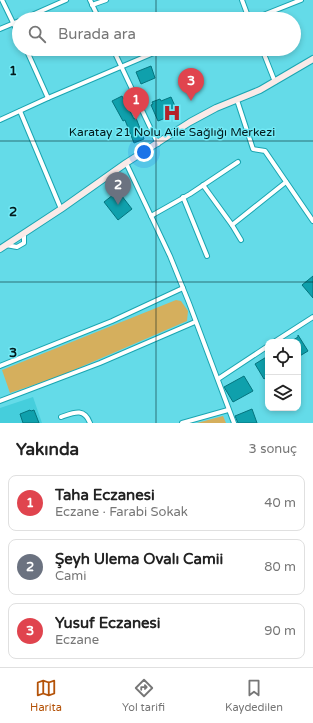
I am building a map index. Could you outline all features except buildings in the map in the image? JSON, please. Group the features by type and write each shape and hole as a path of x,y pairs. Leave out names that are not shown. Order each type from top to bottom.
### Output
{"street":[{"path":"2,0 12,19"},
{"path":"39,12 66,0"},
{"path":"90,0 96,12"},
{"path":"92,5 106,0"},
{"path":"242,0 246,12"},
{"path":"269,12 294,1 301,0"},
{"path":"0,29 12,24"},
{"path":"29,56 48,98"},
{"path":"116,56 158,144"},
{"path":"0,120 146,56"},
{"path":"265,56 276,82"},
{"path":"0,249 61,209 126,163 203,115 276,82 313,59"},
{"path":"237,100 252,149 265,151 313,221"},
{"path":"20,111 61,209"},
{"path":"151,216 184,197 238,162"},
{"path":"126,163 170,256 234,423"},
{"path":"232,225 286,182"},
{"path":"203,185 241,240"},
{"path":"184,197 207,256"},
{"path":"0,366 112,320 183,288"},
{"path":"279,339 313,317"},
{"path":"0,401 100,363 195,322"},
{"path":"218,379 265,348"},
{"path":"182,423 228,410"},
{"path":"61,417 78,412 82,413 88,418 90,423"}],"shaded area":[{"path":"176,300 181,301 188,311 187,321 60,376 10,393 2,370"},
{"path":"33,397 42,423 0,423 0,408"},
{"path":"223,416 226,423 197,423"}],"place":[{"name":"Yusuf Eczanesi","path":"191,101"},
{"name":"Karatay 21 Nolu Aile Sağlığı Merkezi","path":"172,113"},
{"name":"Taha Eczanesi","path":"136,120"},
{"name":"Şeyh Ulema Ovalı Camii","path":"118,205"}]}
